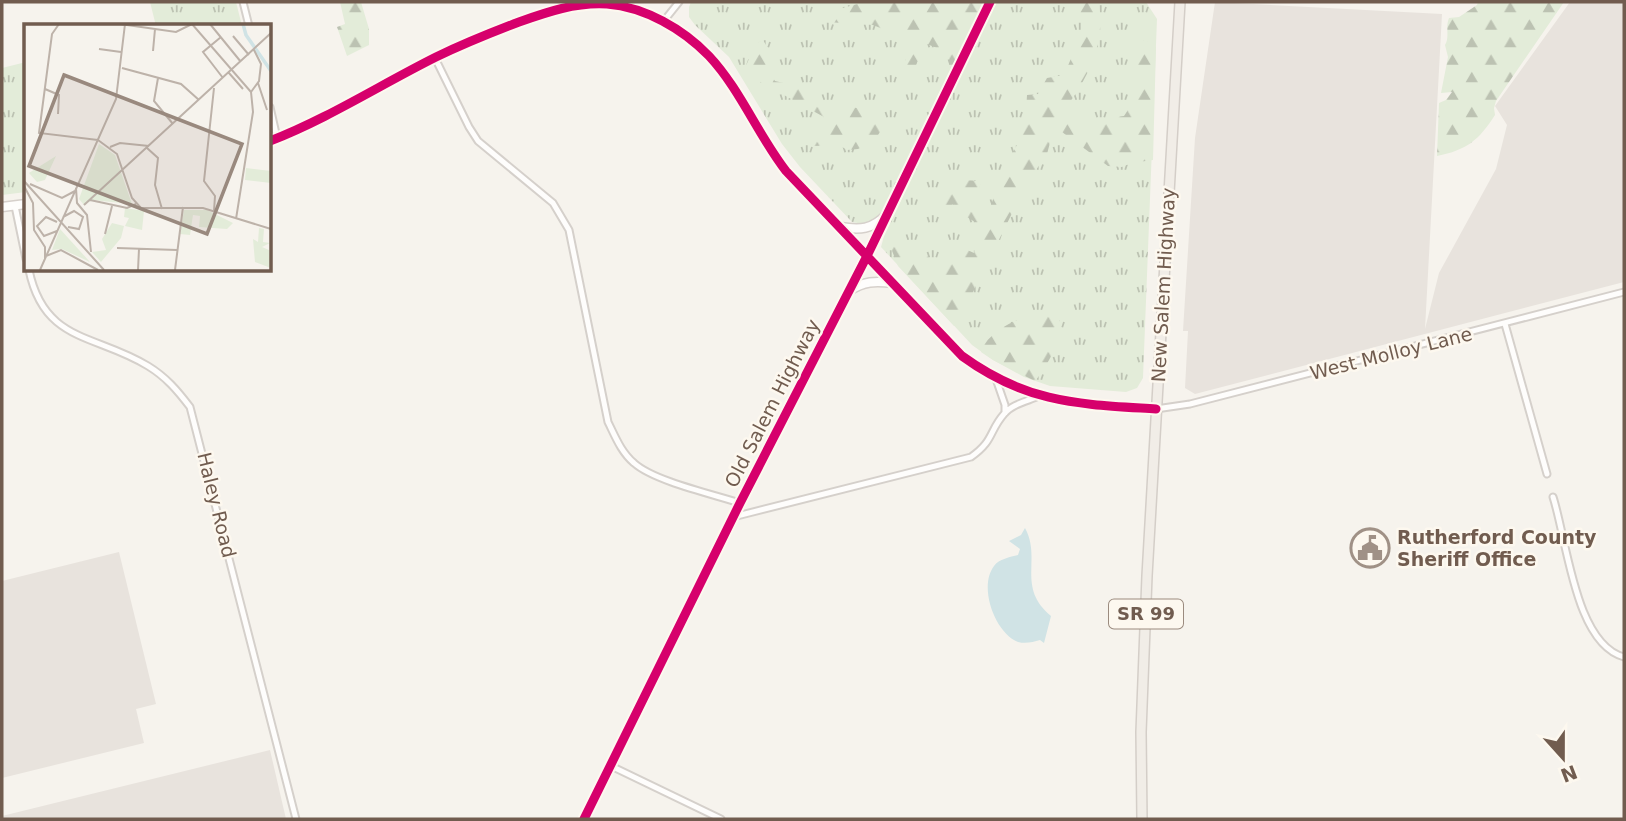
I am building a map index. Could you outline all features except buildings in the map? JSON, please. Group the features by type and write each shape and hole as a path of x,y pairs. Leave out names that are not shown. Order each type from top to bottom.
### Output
{"main road":[{"name":"New Salem Highway","path":"1142,819 1141,732 1156,409 1180,2"},
{"path":"273,139 331,113 486,34 574,6 606,4 636,10 663,22 708,55 725,76 769,149 786,171 962,356 996,379 1039,396 1064,402 1156,409"},
{"path":"2,207 24,204"},
{"path":"839,227 867,229 880,222 887,214"},
{"path":"849,291 871,281 893,283"}],"street":[{"path":"243,2 249,24"},
{"path":"663,22 679,2"},
{"name":"Old Salem Highway","path":"584,819 740,503 867,256 990,2"},
{"path":"435,58 478,141 553,203 569,230 608,422 622,450 633,463 654,475 740,503"},
{"path":"271,118 273,139"},
{"path":"15,206 24,249"},
{"name":"Haley Road","path":"29,271 32,286 40,302 55,322 78,336 146,364 170,381 190,407 296,819"},
{"name":"West Molloy Lane","path":"1156,409 1190,404 1624,292"},
{"path":"1505,324 1547,474"},
{"path":"996,379 1005,413"},
{"path":"733,517 971,457 991,438 1005,413 1039,396"},
{"path":"1553,497 1583,611 1592,632 1605,647 1624,657"},
{"path":"611,766 721,819"}],"shaded area":[{"path":"1215,2 1442,14 1425,329 1439,273 1496,169 1507,125 1495,106 1570,2 1624,2 1624,282 1195,394 1185,388 1188,331 1183,331 1195,138"},
{"path":"1025,528 1030,539 1032,584 1041,605 1051,616 1044,643 1040,640 1021,643 1010,637 996,620 988,597 989,575 996,564 1018,555 1020,549 1009,541 1021,535"},
{"path":"119,552 156,704 136,709 144,743 2,778 2,581"},
{"path":"270,750 286,819 2,819 2,816"}],"green space":[{"path":"150,2 236,2 242,24 156,24"},
{"path":"340,2 361,2 369,29 369,45 347,56 337,27 345,24"},
{"path":"691,2 986,2 886,207 876,219 863,223 852,222 782,144 729,57 689,17"},
{"path":"865,2 986,2 953,70 949,68 949,53 927,44 914,68 906,66 906,54 912,41 873,25 827,22 824,13"},
{"path":"995,2 1146,2 1157,19 1143,378 1137,388 1126,392 1050,386 1024,377 993,360 972,345 881,247"},
{"path":"1058,2 1099,2 1101,23 1095,55 1082,84 1070,102 1074,120 1101,130 1108,118 1124,116 1134,90 1133,43 1139,39 1151,42 1156,47 1153,160 1122,167 1108,166 1062,132 1052,135 1047,154 1027,183 973,292 960,325 954,326 898,266 889,243 897,237 944,264 949,242 974,253 978,224 956,210 954,204 937,207 930,198 939,189 951,189 961,180 982,181 972,207 988,214 1002,173 1025,130 1027,95 1038,94 1047,78 1064,75 1081,35 1083,17"},
{"path":"1478,2 1564,2 1496,101 1495,115 1483,131 1464,147 1437,156 1439,103 1446,100 1452,92 1441,93 1448,57 1445,45 1448,21 1449,18 1459,17"},
{"path":"763,40 769,50 766,68 775,81 842,106 866,111 874,117 879,126 880,132 874,141 858,149 847,150 839,145 813,146 809,137 811,129 824,117 753,78 746,66 755,44"},
{"path":"24,62 24,192 2,195 2,68"},
{"path":"1042,311 1058,317 1060,331 1049,360 1035,381 981,352 990,337 998,331"}],"cycle path":[{"path":"584,819 740,503 867,256 990,2"},
{"path":"271,141 333,112 436,57 519,22 573,6 607,4 635,10 675,28 709,56 730,83 786,171 962,356 986,372 1032,393 1078,403 1156,409"}],"place":[{"name":"Rutherford County Sheriff Office","path":"1370,548"}]}
